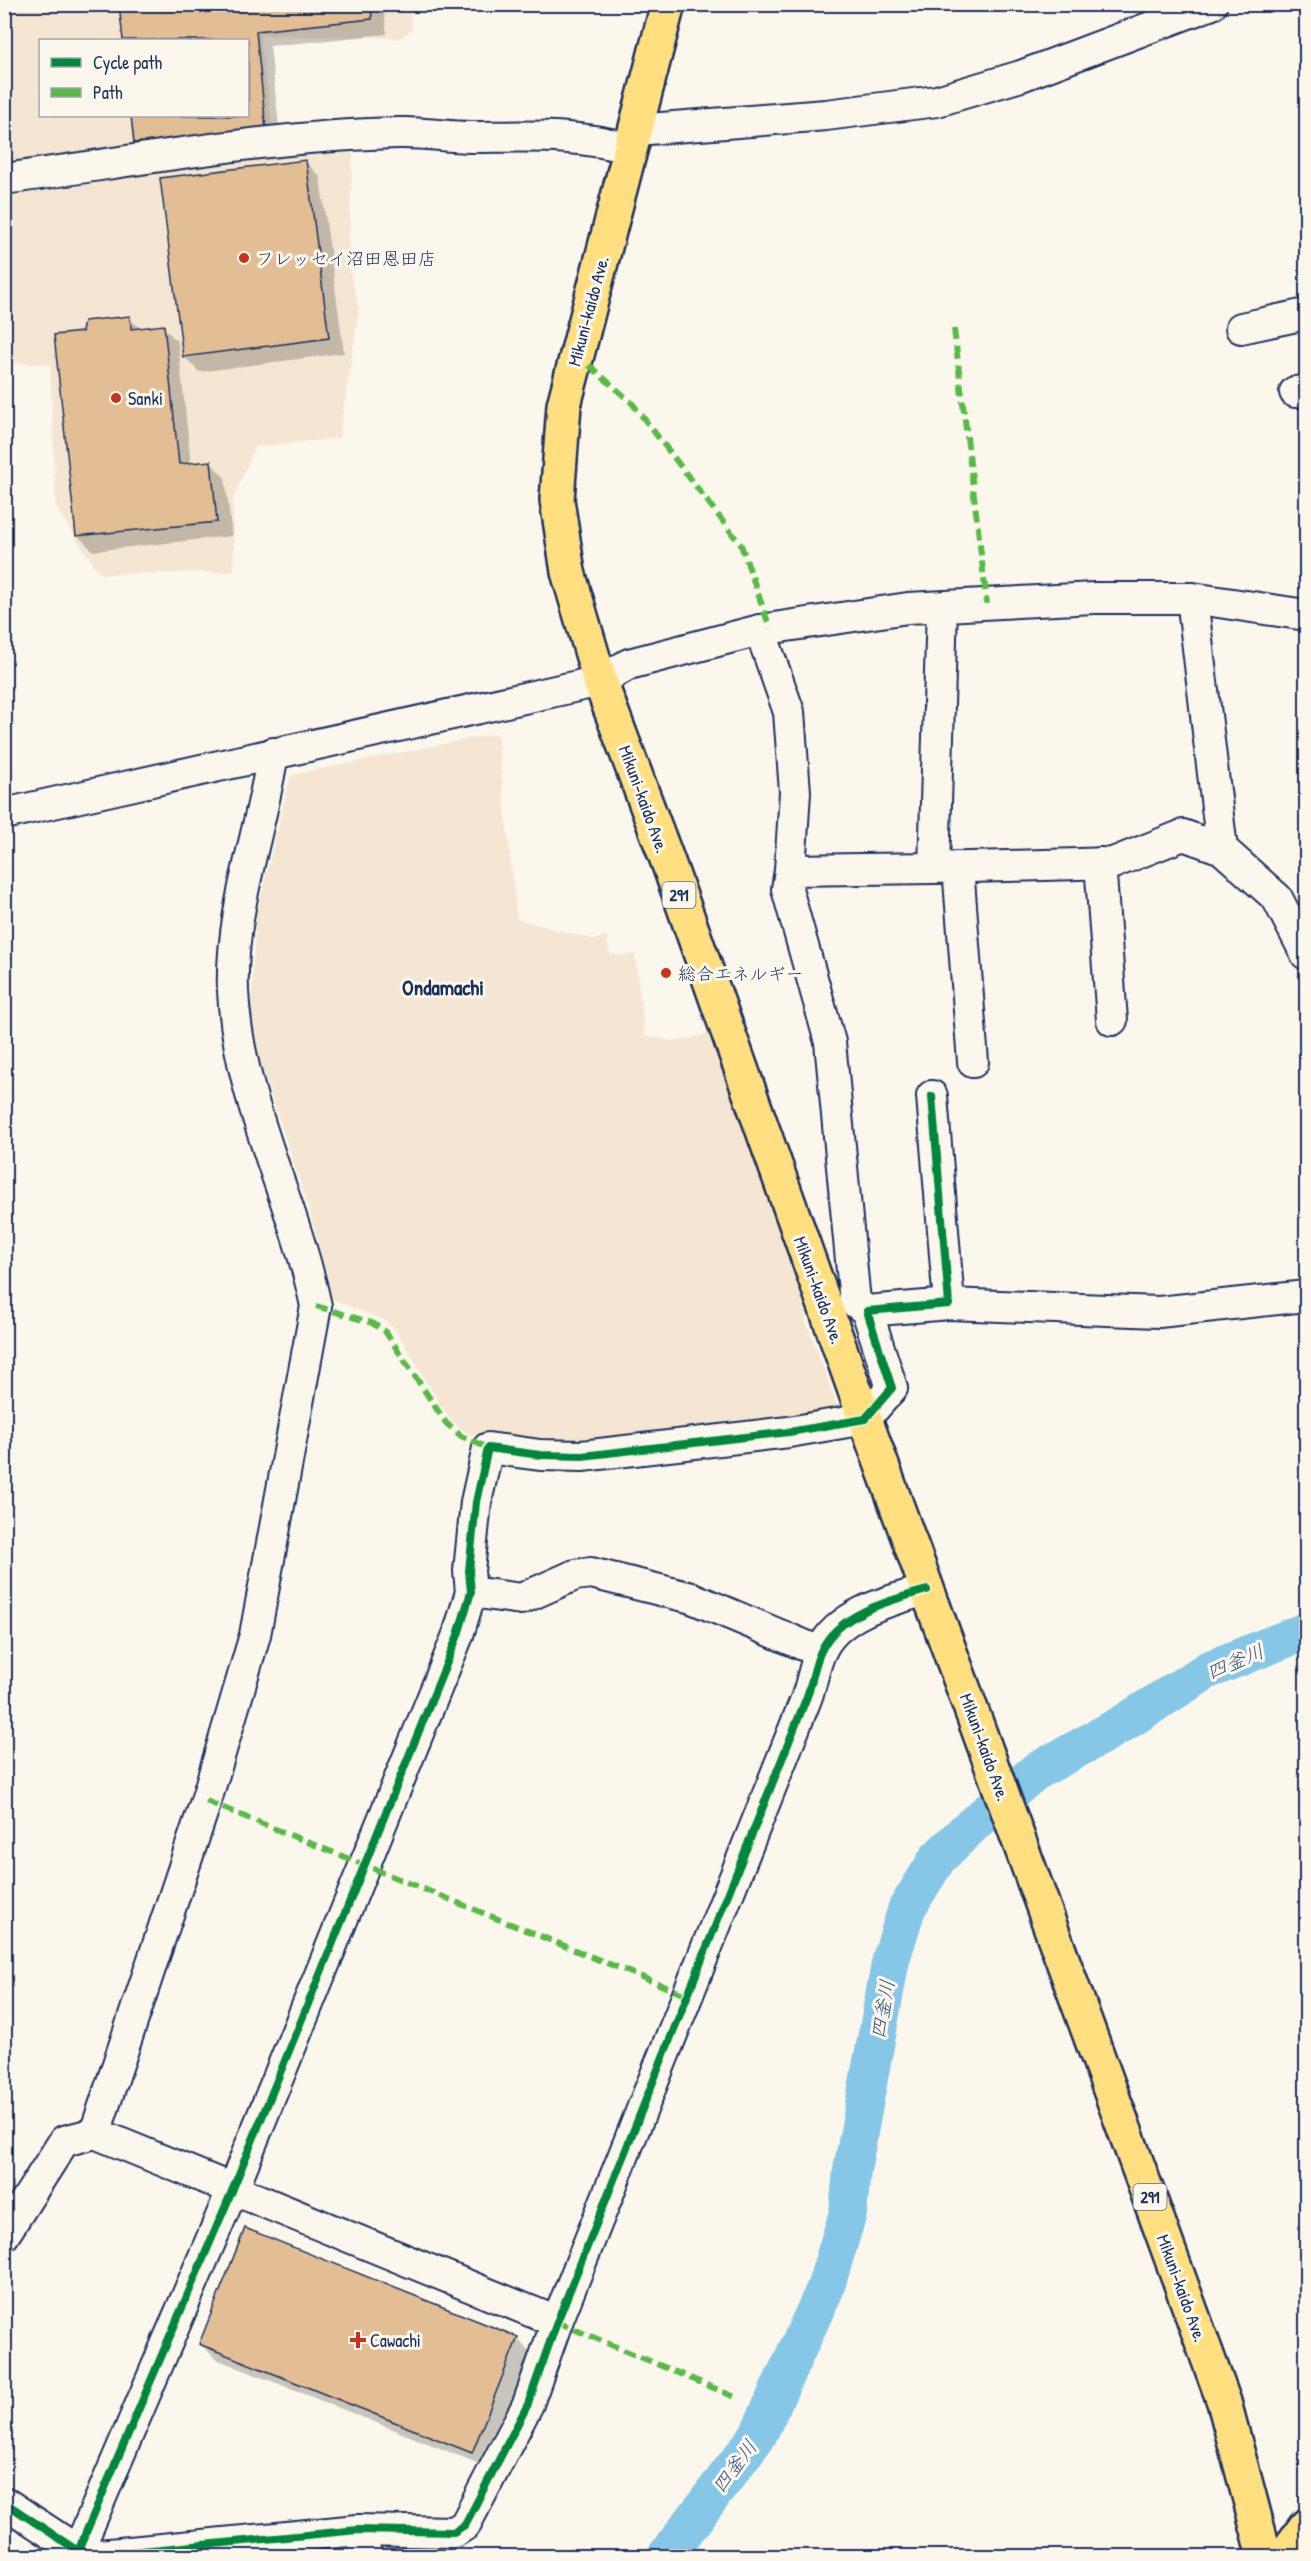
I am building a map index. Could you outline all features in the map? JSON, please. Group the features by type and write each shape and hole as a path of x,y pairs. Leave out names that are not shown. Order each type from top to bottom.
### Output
{"main road":[{"name":"Mikuni-kaido Ave.","path":"668,4 564,405 557,500 568,572 600,681 668,862 927,1590 1224,2402 1265,2556"},
{"path":"1284,2556 1306,2526"}],"street":[{"path":"4,179 277,141 400,132 462,137 569,138 608,142 937,100 1021,76 1212,4"},
{"path":"1241,328 1306,314"},
{"path":"4,814 600,681 629,664 760,630 908,608 1094,598 1192,598 1306,615"},
{"path":"1192,598 1222,849"},
{"path":"942,607 946,868 973,1062"},
{"path":"78,2551 232,2191 458,1635 471,1592 469,1571 476,1502 488,1448 540,1455 582,1456 789,1432 865,1419 892,1388 867,1311 855,1302 830,1042 788,889 795,792 789,712 760,630"},
{"path":"95,2133 206,1801 255,1635 316,1306 304,1254 243,1066 233,992 233,951 240,905 268,790 273,753"},
{"path":"790,870 1113,863 1183,835 1222,849 1277,898 1306,954"},
{"path":"1100,863 1112,1020"},
{"path":"932,1096 949,1304"},
{"path":"867,1311 949,1304 1159,1312 1306,1296"},
{"path":"471,1592 521,1599 575,1575 591,1573 692,1598 820,1652"},
{"path":"4,2502 78,2551 99,2555 363,2543 454,2532 465,2525 528,2404 557,2322 806,1699 820,1652 831,1634 860,1614 890,1600 927,1590"},
{"path":"4,2235 64,2141 95,2133 232,2191 557,2322"}],"shaded area":[{"path":"4,5 409,5 412,29 400,38 260,35 273,131 5,162"},
{"path":"353,145 348,263 359,309 339,438 255,447 233,499 234,572 100,574 56,508 50,365 5,362 4,193"},
{"path":"497,733 517,919 595,940 606,935 611,955 635,955 645,1036 674,1041 702,1036 713,1029 803,1266 806,1322 837,1404 846,1419 673,1442 493,1442 468,1434 449,1419 397,1332 386,1321 329,1298 326,1271 309,1209 254,1039 251,1006 256,916 291,775"}],"building":[{"path":"119,4 371,4 372,19 256,31 266,129 134,143 131,117 249,117 249,39 123,39"},
{"name":"フレッセイ沼田恩田店","path":"306,160 329,338 183,357 160,178"},
{"name":"Sanki","path":"130,316 131,329 164,325 179,464 211,461 217,522 76,536 54,335 82,332 84,321"},
{"name":"Cawachi","path":"245,2228 518,2337 472,2453 199,2344"}],"waterway":[{"name":"四釜川","path":"666,2556 758,2435 825,2289 848,2213 852,2170 891,1959 907,1908 938,1858 970,1827 1035,1772 1119,1726 1208,1670 1306,1631"}],"marked path":[{"path":"954,329 987,604"},
{"path":"589,365 632,403 741,545 770,628"},
{"path":"316,1306 372,1323 385,1331 446,1423 461,1436 488,1448"},
{"path":"206,1801 686,1995"},
{"path":"557,2322 735,2397"}],"cycle path":[{"path":"78,2551 232,2191 458,1635 471,1592 469,1571 476,1502 488,1448 540,1455 582,1456 789,1432 865,1419 892,1388 867,1311 949,1304 932,1096"},
{"path":"4,2502 78,2551 99,2555 358,2530 454,2532 465,2525 528,2404 557,2322 806,1699 821,1651 829,1638 853,1618 882,1604 927,1590"}],"place":[{"name":"フレッセイ沼田恩田店","path":"244,258"},
{"name":"Sanki","path":"116,398"},
{"name":"総合エネルギー","path":"666,973"},
{"name":"Cawachi","path":"358,2340"}],"district":[{"name":"Ondamachi","path":"443,987"}]}
